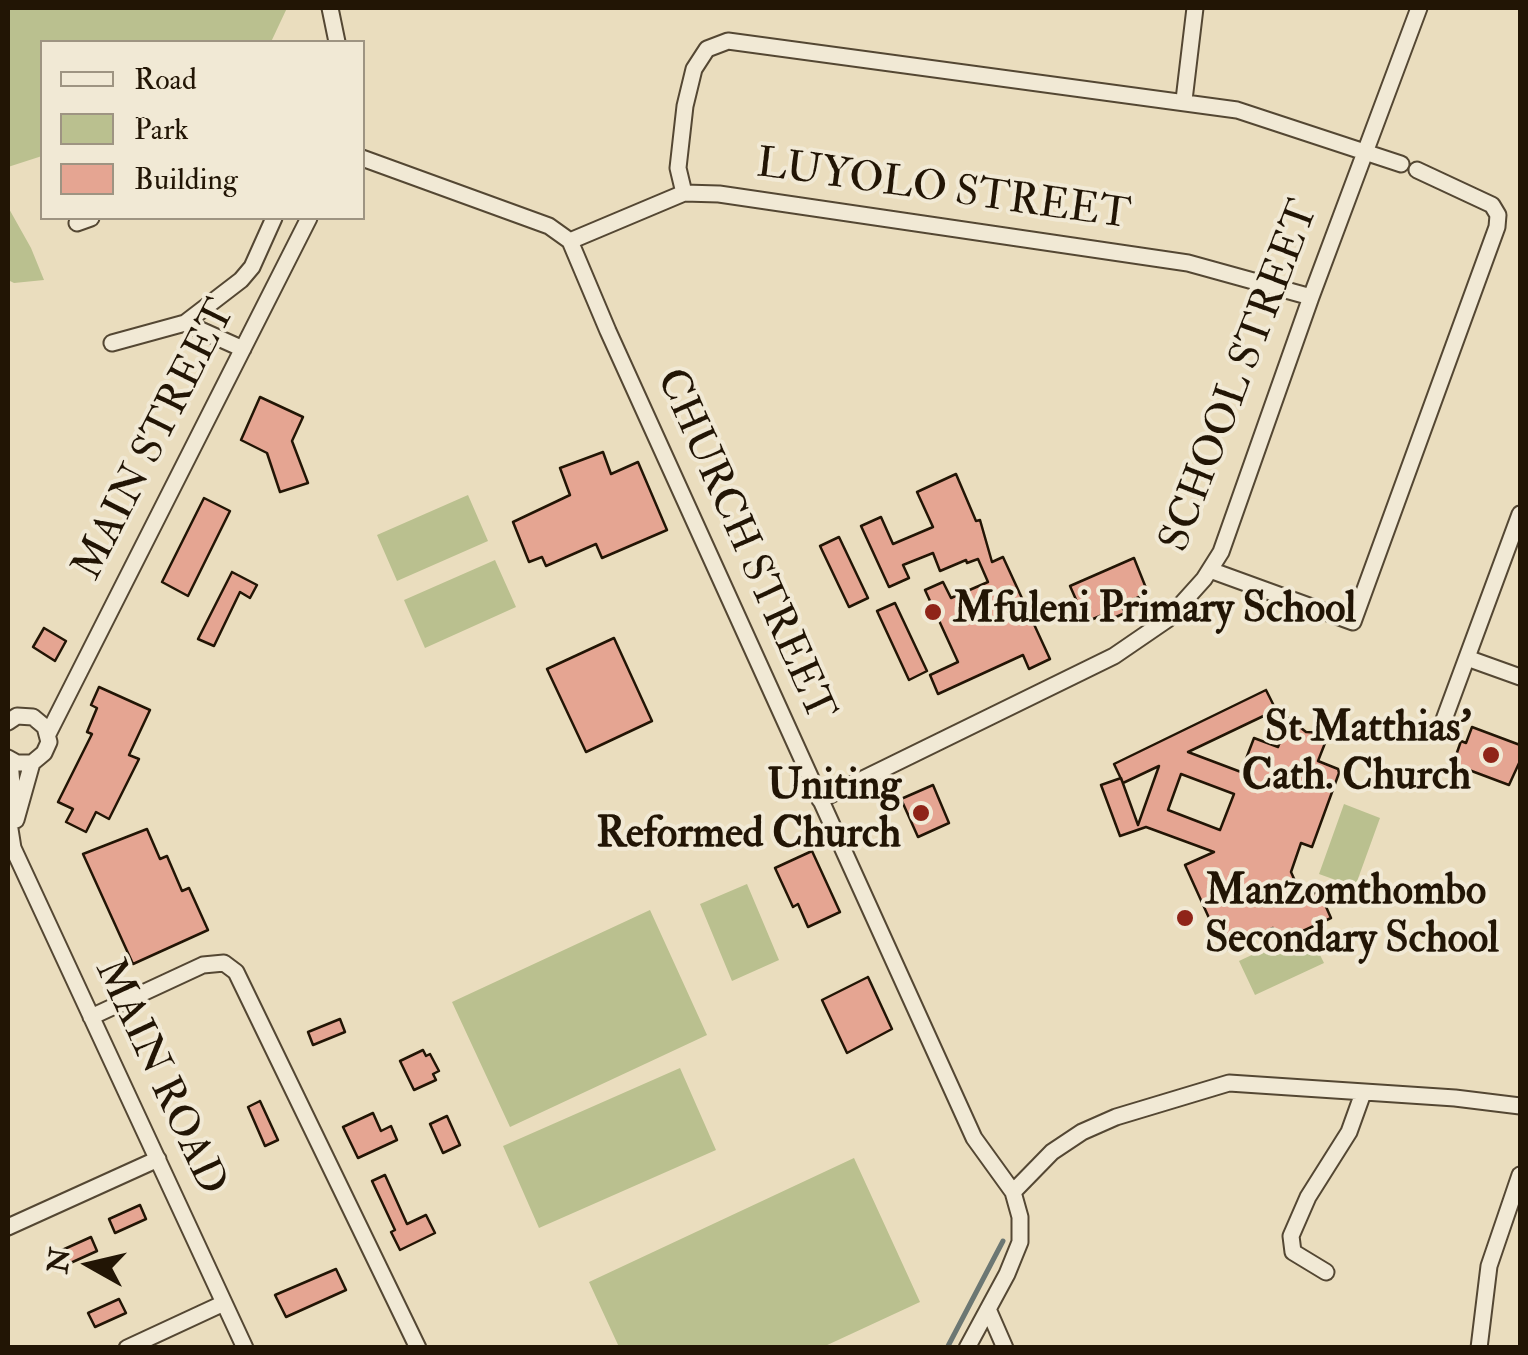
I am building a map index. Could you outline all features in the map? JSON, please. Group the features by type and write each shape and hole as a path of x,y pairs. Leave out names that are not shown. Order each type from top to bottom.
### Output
{"street":[{"path":"330,8 337,40"},
{"path":"1184,100 1195,8"},
{"name":"SCHOOL STREET","path":"820,800 1114,656 1168,618 1210,570 1221,552 1419,8"},
{"path":"684,194 678,168 689,88 694,69 707,49 722,42 1237,110 1409,167 1492,205 1498,215 1497,227 1353,622 1210,570"},
{"path":"365,159 548,226 570,241"},
{"name":"LUYOLO STREET","path":"570,241 684,194 757,199 1188,263 1311,297"},
{"path":"112,343 185,322 242,280 273,220"},
{"name":"MAIN STREET","path":"32,763 47,750 48,734 66,694 308,220"},
{"name":"CHURCH STREET","path":"570,241 974,1138 1012,1192"},
{"path":"185,322 243,349"},
{"path":"1439,732 1467,658 1513,559 1520,514"},
{"path":"1467,658 1520,677"},
{"name":"MAIN STREET","path":"33,717 66,694"},
{"path":"8,722 17,716 33,717 48,734"},
{"path":"9,759 32,763 11,838"},
{"name":"MAIN ROAD","path":"9,759 11,838 245,1348"},
{"path":"91,1017 203,965 224,962 236,972 418,1348"},
{"path":"968,1348 1020,1242 1020,1217 1012,1192 1052,1152 1082,1132 1116,1117 1229,1083 1520,1106"},
{"path":"1326,1272 1292,1252 1291,1236 1308,1197 1349,1132 1363,1093"},
{"path":"8,1206 12,1226 158,1159"},
{"path":"1479,1348 1489,1266 1520,1175"},
{"path":"128,1348 224,1303"},
{"path":"988,1309 1004,1348"}],"green space":[{"path":"8,8 287,8 272,40 40,40 40,157 8,167"},
{"path":"8,207 31,248 44,280 8,280"},
{"path":"468,495 488,541 397,581 377,535"},
{"path":"495,560 516,607 425,648 404,600"},
{"path":"1344,804 1380,818 1355,887 1319,874"},
{"path":"747,884 779,960 732,981 700,904"},
{"path":"650,910 707,1035 510,1127 452,1002"},
{"path":"1307,929 1324,963 1255,995 1239,961"},
{"path":"680,1068 716,1150 539,1228 503,1146"},
{"path":"854,1158 920,1302 823,1347 619,1347 589,1282"}],"building":[{"path":"260,397 303,417 292,441 308,483 280,492 267,453 241,440"},
{"path":"603,452 611,474 638,462 667,530 602,558 596,544 546,566 542,557 529,562 513,522 570,495 560,468"},
{"path":"956,474 976,521 980,520 992,562 1003,557 1050,659 1029,669 1023,655 938,694 930,675 958,662 925,590 943,582 951,598 988,582 978,559 940,571 933,553 903,565 909,578 889,587 861,526 881,517 893,544 933,527 917,492"},
{"path":"204,498 230,511 188,596 162,582"},
{"path":"839,537 868,598 849,607 820,546"},
{"path":"1134,558 1148,593 1121,605 1125,613 1109,620 1107,613 1086,622 1070,586"},
{"path":"232,572 257,585 250,598 240,592 214,646 198,639"},
{"path":"895,603 927,671 909,680 877,611"},
{"path":"44,628 66,641 55,661 33,647"},
{"path":"614,638 652,721 586,752 547,669"},
{"path":"99,687 150,710 129,755 139,759 109,819 96,812 86,832 66,822 73,809 58,802 92,734 87,732 97,708 91,705"},
{"path":"1266,690 1276,710 1188,752 1241,772 1254,738 1278,747 1289,718 1306,732 1329,733 1318,761 1339,773 1312,847 1301,843 1291,872 1303,899 1319,891 1331,918 1279,942 1273,928 1224,951 1185,865 1214,852 1146,827 1120,836 1101,785 1121,778 1114,764","holes":["1159,766 1138,825 1122,781","1181,774 1234,794 1220,830 1168,810"]},
{"name":"St Matthias' Cath. Church","path":"1472,727 1520,745 1520,761 1509,785 1453,764 1461,741 1466,743"},
{"path":"933,785 949,823 918,837 901,799"},
{"path":"147,829 160,859 167,856 182,891 189,888 208,930 133,964 83,854"},
{"path":"812,851 840,912 808,927 798,904 793,907 775,868"},
{"path":"868,977 892,1029 847,1053 822,1000"},
{"path":"340,1019 345,1032 313,1045 308,1032"},
{"path":"423,1050 426,1056 430,1054 439,1071 433,1074 436,1080 414,1090 400,1061"},
{"path":"260,1101 278,1140 265,1146 248,1107"},
{"path":"373,1113 381,1131 391,1126 397,1140 358,1158 343,1127"},
{"path":"447,1116 460,1145 443,1153 430,1124"},
{"path":"385,1175 407,1224 426,1215 435,1233 400,1250 372,1181"},
{"path":"140,1205 146,1219 115,1233 109,1219"},
{"path":"91,1237 97,1251 66,1265 60,1251"},
{"path":"336,1269 346,1290 286,1317 275,1295"},
{"path":"119,1299 126,1313 95,1327 88,1313"}],"waterway":[{"path":"947,1348 1003,1241"}],"place":[{"name":"Mfuleni Primary School","path":"933,612"},
{"name":"St Matthias' Cath. Church","path":"1491,755"},
{"name":"Uniting Reformed Church","path":"921,813"},
{"name":"Manzomthombo Secondary School","path":"1185,918"}]}
